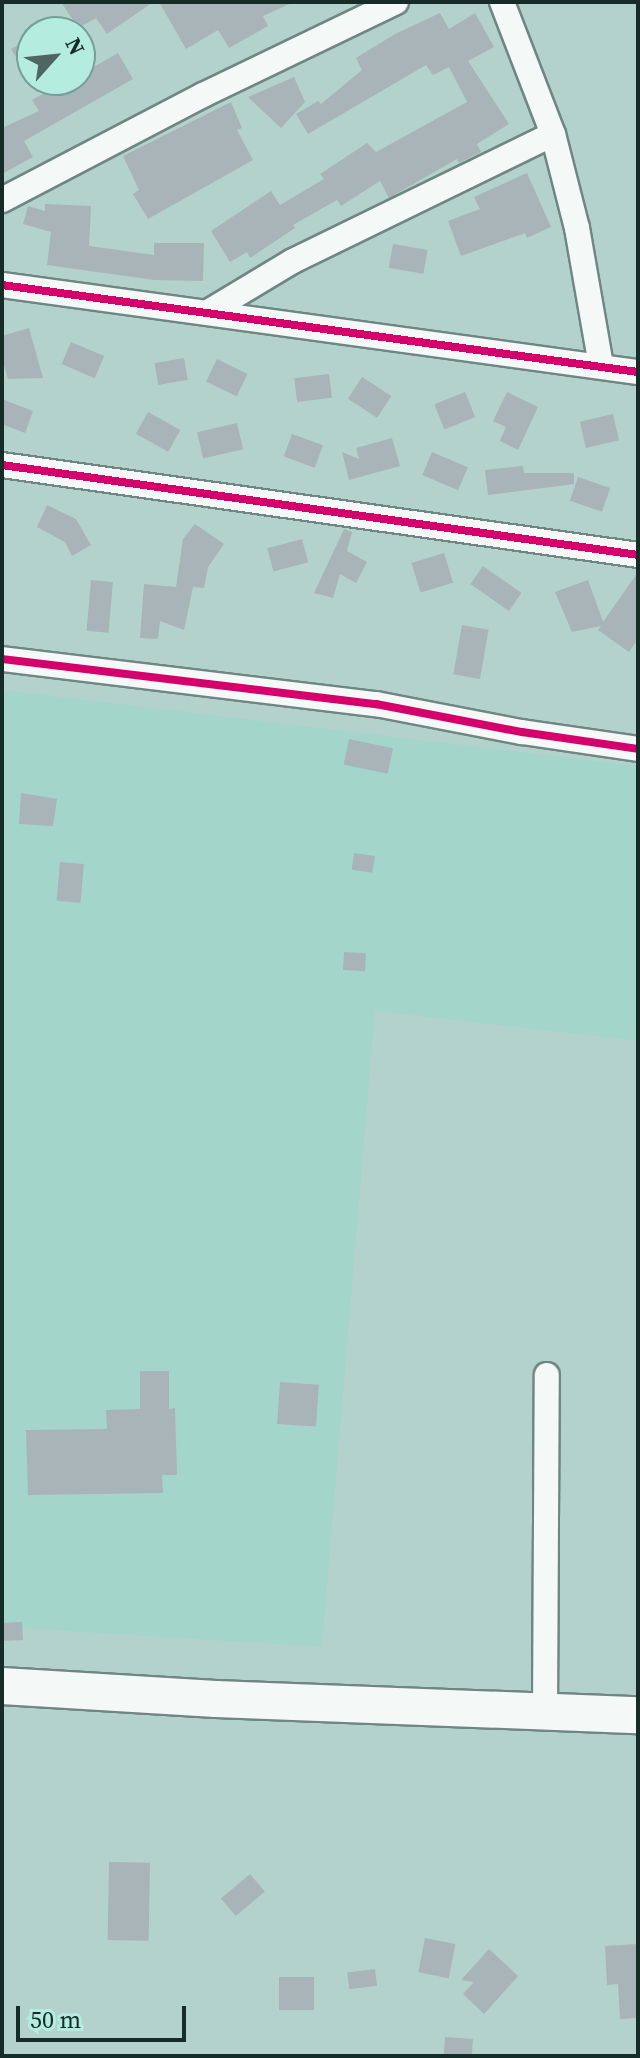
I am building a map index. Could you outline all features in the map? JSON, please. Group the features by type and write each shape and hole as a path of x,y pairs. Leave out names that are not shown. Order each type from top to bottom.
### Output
{"street":[{"path":"2,200 203,95 396,2"},
{"path":"502,2 553,134 577,228 601,366"},
{"path":"208,312 293,261 553,134"},
{"path":"2,285 638,372"},
{"path":"2,465 638,555"},
{"path":"2,659 376,704 522,732 638,749"},
{"path":"545,1712 547,1375"},
{"path":"2,1686 216,1699 638,1715"}],"shaded area":[{"path":"2,690 638,766 638,1041 375,1011 322,1647 2,1627"}],"building":[{"path":"61,2 153,2 107,34 96,16 70,16"},
{"path":"159,2 294,2 263,16 268,26 229,48 218,30 186,49"},
{"path":"440,13 449,29 475,13 494,47 468,61 509,124 477,144 481,152 459,163 457,159 389,198 380,181 341,206 337,200 293,225 295,228 250,258 247,252 230,262 211,231 271,191 280,205 324,179 320,174 367,143 376,152 467,102 449,67 433,75 426,65 308,134 296,114 318,101 321,104 362,70 356,58 395,34"},
{"path":"118,53 133,79 24,141 33,157 2,174 2,128 39,111 32,100 39,96 96,96 96,66"},
{"path":"294,77 305,102 281,128 248,97"},
{"path":"231,102 242,128 237,130 253,160 148,219 133,194 139,190 123,156"},
{"path":"527,173 551,227 527,238 525,233 461,256 448,221 480,209 474,197"},
{"path":"45,204 91,206 89,246 154,255 154,243 204,243 203,281 154,280 47,265 51,232 23,224 28,206 45,211"},
{"path":"393,244 427,250 423,274 389,268"},
{"path":"29,328 43,378 8,379 2,358 2,336"},
{"path":"71,342 104,356 95,378 62,364"},
{"path":"184,358 188,380 158,385 154,363"},
{"path":"217,359 248,374 237,396 206,381"},
{"path":"329,374 332,398 297,402 294,378"},
{"path":"362,377 391,396 377,418 348,399"},
{"path":"465,392 475,417 445,429 434,404"},
{"path":"507,392 538,407 518,450 500,441 506,427 493,421"},
{"path":"2,399 33,411 25,433 2,424"},
{"path":"148,412 180,430 168,452 136,434"},
{"path":"613,414 619,440 586,448 580,422"},
{"path":"237,423 243,449 203,459 197,432"},
{"path":"292,434 323,445 315,468 284,457"},
{"path":"392,438 400,466 349,480 342,452 359,459 356,448"},
{"path":"432,452 468,467 458,490 422,475"},
{"path":"523,466 524,473 574,473 574,484 488,495 485,470"},
{"path":"578,477 610,488 602,512 570,501"},
{"path":"47,505 76,519 91,545 72,556 65,542 37,527"},
{"path":"195,524 224,544 208,567 204,588 193,587 184,630 160,621 158,639 140,638 144,584 176,587 183,539"},
{"path":"344,529 352,532 347,551 367,562 356,583 340,574 333,598 314,593"},
{"path":"302,539 308,562 273,571 267,548"},
{"path":"444,553 453,583 421,593 411,563"},
{"path":"483,566 522,593 509,611 470,584"},
{"path":"638,572 638,639 629,652 598,630 601,626 572,632 555,592 588,580 603,622"},
{"path":"91,580 113,582 108,633 87,631"},
{"path":"462,625 489,630 480,679 453,674"},
{"path":"349,739 393,748 388,774 344,764"},
{"path":"21,793 57,799 53,826 19,824"},
{"path":"354,853 375,856 372,873 352,870"},
{"path":"60,862 84,864 81,903 57,901"},
{"path":"344,952 366,953 365,971 343,970"},
{"path":"140,1371 169,1371 169,1409 175,1408 177,1475 162,1475 163,1493 28,1495 26,1430 107,1429 106,1410 140,1409"},
{"path":"280,1382 319,1385 316,1427 277,1424"},
{"path":"22,1622 23,1640 3,1641 2,1623"},
{"path":"109,1862 150,1863 149,1941 108,1940"},
{"path":"250,1874 265,1892 236,1916 221,1898"},
{"path":"425,1938 455,1944 449,1978 418,1972"},
{"path":"638,1944 638,2018 620,2019 618,1984 607,1985 605,1946"},
{"path":"489,1949 518,1976 484,2014 463,1994 474,1982 461,1980"},
{"path":"375,1969 377,1986 349,1989 347,1972"},
{"path":"279,1977 314,1977 314,2010 279,2010"},
{"path":"445,2037 473,2039 472,2056 444,2056"}],"cycle path":[{"path":"2,285 638,372"},
{"path":"2,465 638,555"},
{"path":"2,659 376,704 522,732 638,749"}]}
